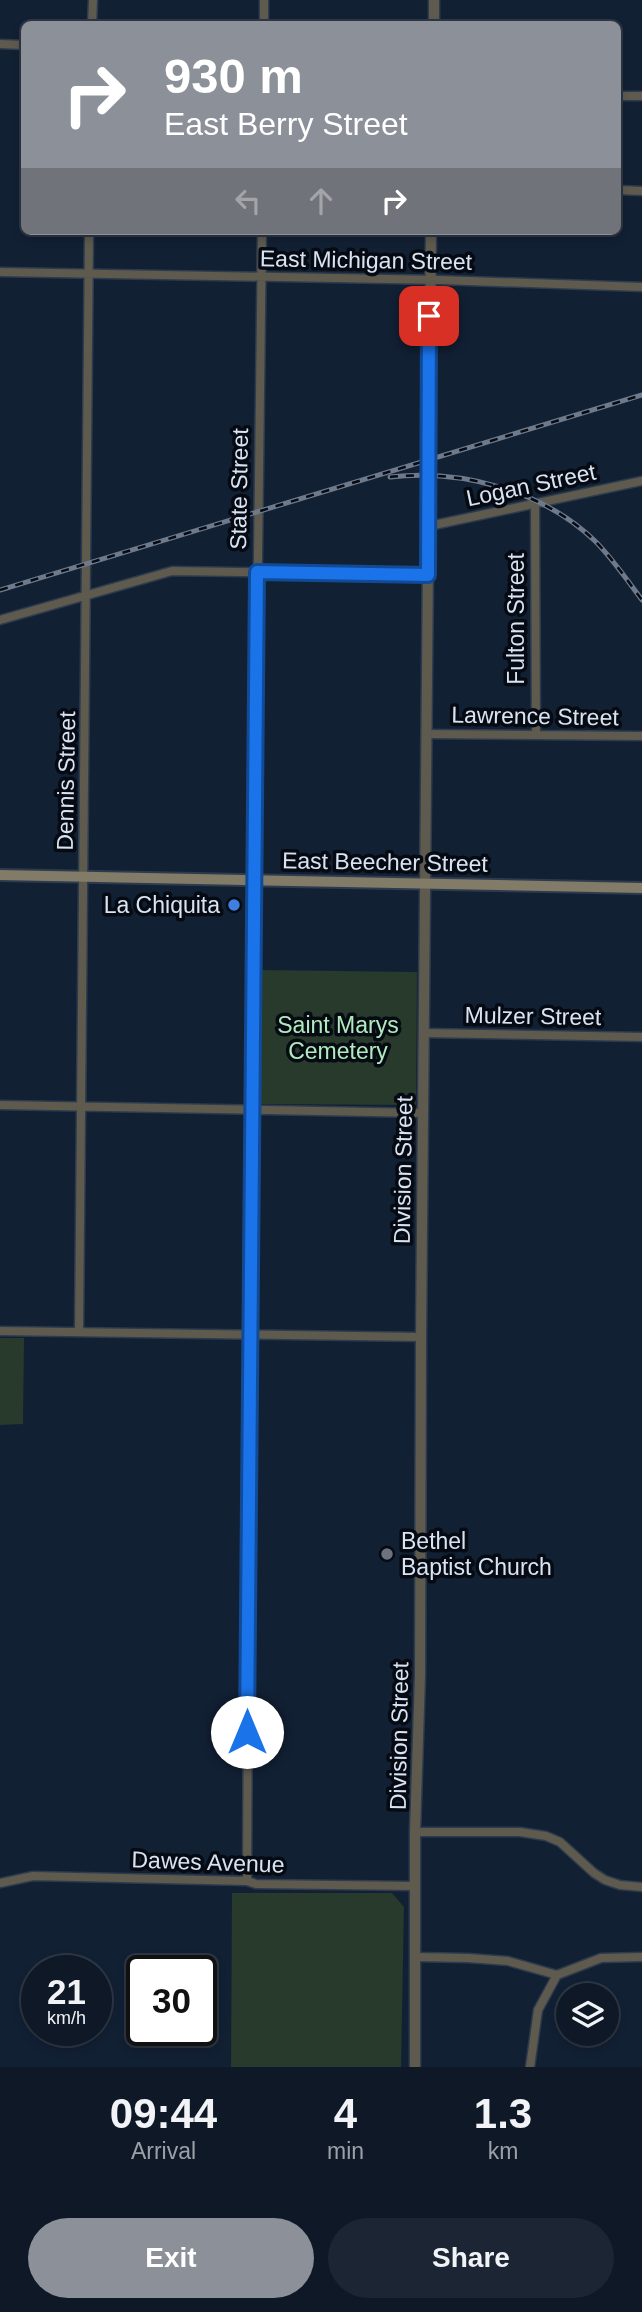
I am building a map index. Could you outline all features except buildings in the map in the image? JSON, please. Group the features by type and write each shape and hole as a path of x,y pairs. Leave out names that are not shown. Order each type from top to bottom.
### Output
{"main road":[{"name":"East Beecher Street","path":"0,875 642,888"}],"street":[{"path":"92,21 93,0"},
{"path":"264,0 264,21"},
{"path":"433,21 434,0"},
{"path":"0,44 21,45"},
{"path":"621,96 642,96"},
{"path":"621,190 642,191"},
{"name":"Dennis Street","path":"79,1332 89,235"},
{"name":"State Street","path":"247,1881 253,880 262,235"},
{"name":"Division Street","path":"415,2067 430,235"},
{"name":"East Michigan Street","path":"0,272 642,287"},
{"name":"Logan Street","path":"429,526 642,481"},
{"name":"Fulton Street","path":"535,504 536,735"},
{"path":"0,620 172,571 428,575"},
{"name":"Lawrence Street","path":"427,734 642,736"},
{"name":"Mulzer Street","path":"424,1033 642,1037"},
{"path":"0,1105 423,1113"},
{"path":"0,1331 421,1337"},
{"path":"415,1832 520,1832 546,1836 560,1842 605,1880 620,1885 642,1887"},
{"name":"Dawes Avenue","path":"0,1883 33,1876 247,1881 256,1884 415,1885"},
{"path":"416,1957 508,1961 557,1975 601,1958 642,1957"},
{"path":"530,2067 538,2010 557,1975"}],"green space":[{"name":"Saint Marys Cemetery","path":"260,970 417,972 416,1105 258,1104"},
{"path":"0,1338 24,1338 23,1424 0,1425"},
{"path":"232,1893 392,1893 404,1907 401,2067 231,2067"}],"railway":[{"path":"0,590 642,395"},
{"path":"390,477 445,476 472,480 526,496 551,508 595,541 642,600"}],"place":[{"name":"La Chiquita","path":"234,905"},
{"name":"Bethel Baptist Church","path":"387,1554"}],"route":[{"path":"247,1732 257,572 428,575 429,316"}]}
